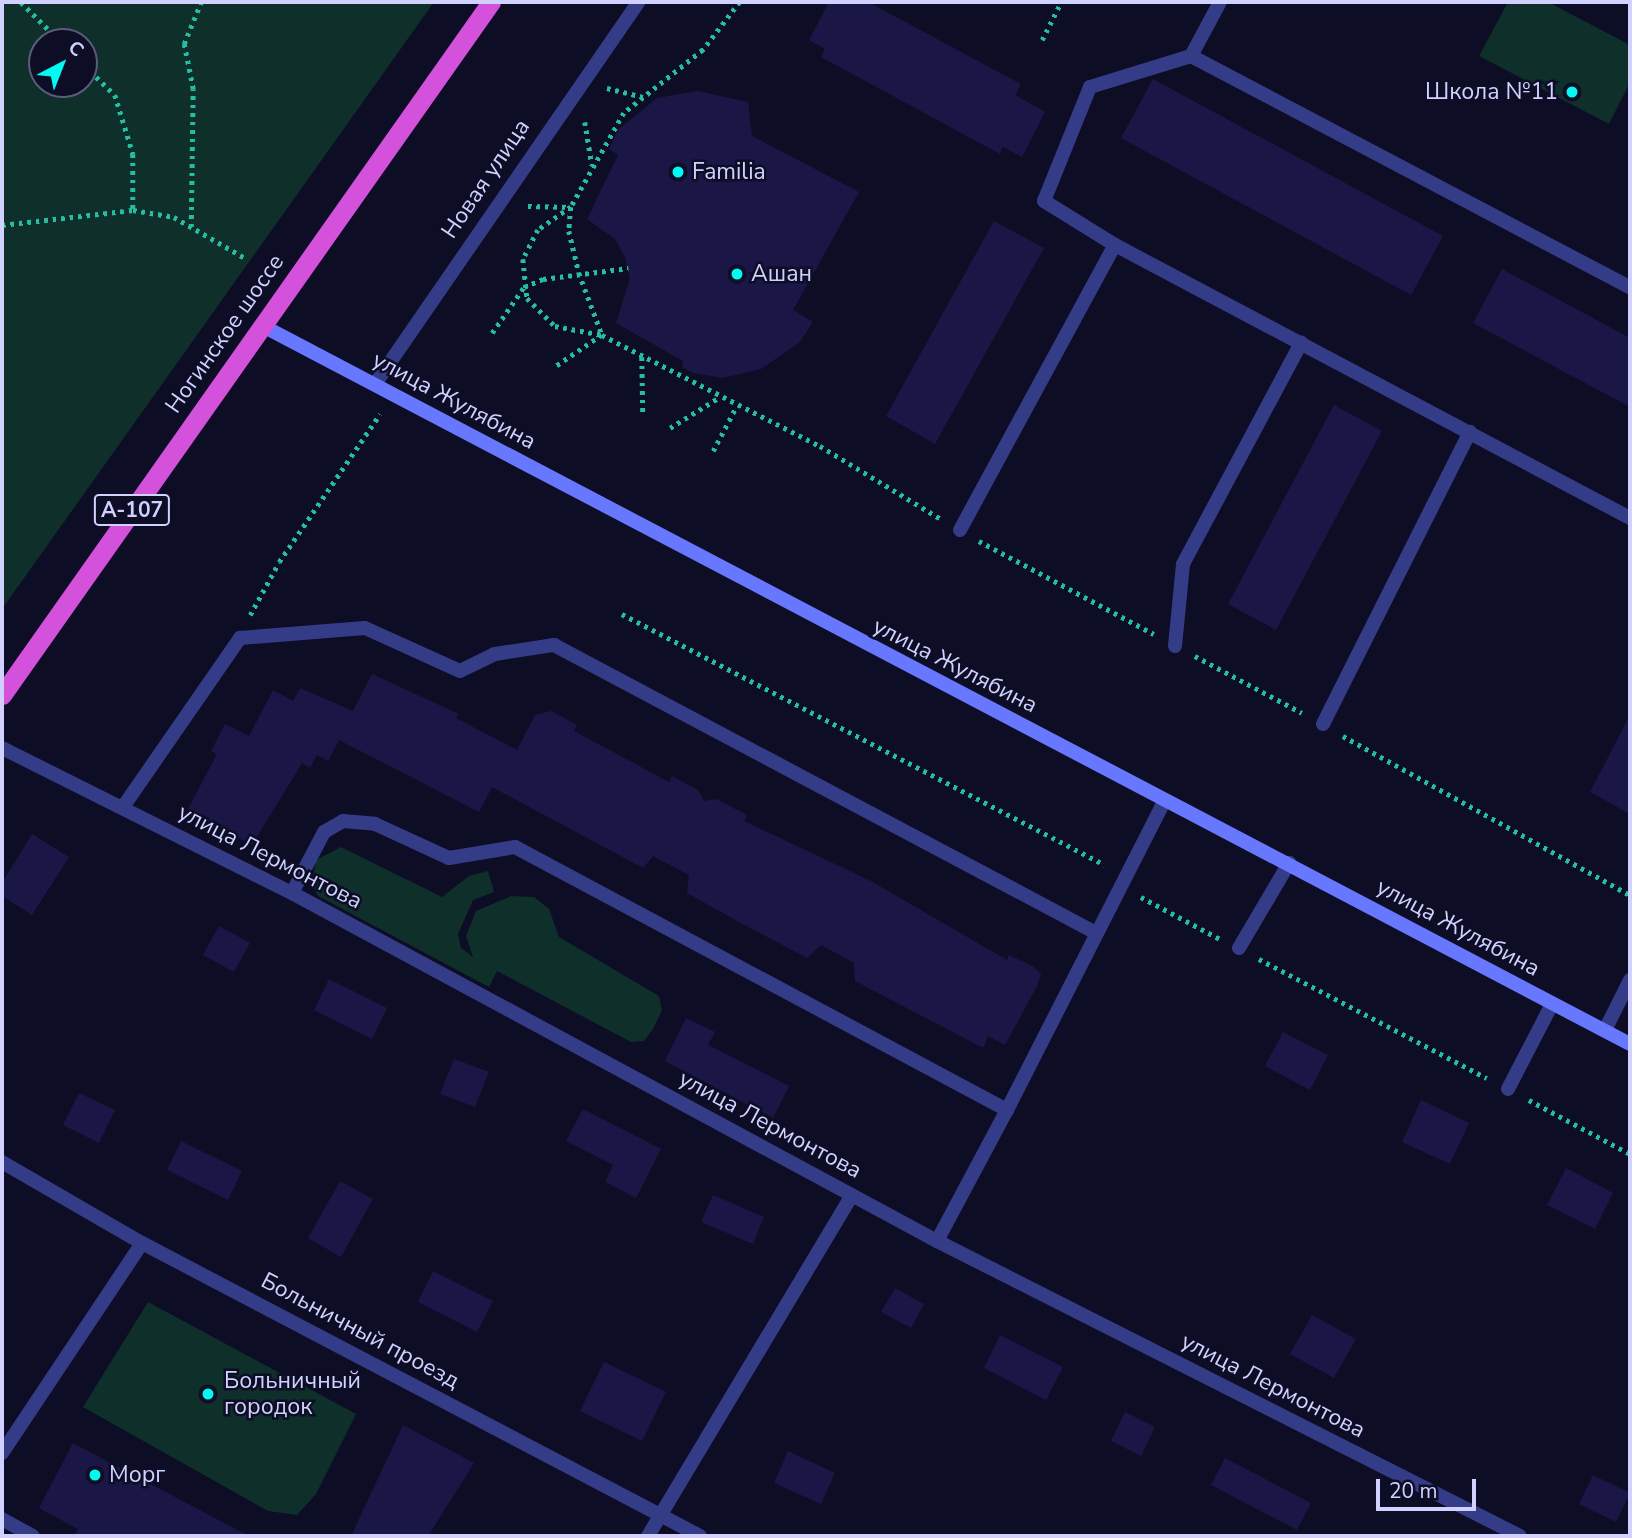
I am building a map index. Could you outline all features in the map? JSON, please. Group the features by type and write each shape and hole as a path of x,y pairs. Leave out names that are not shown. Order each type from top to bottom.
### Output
{"highway":[{"name":"Ногинское шоссе","path":"2,695 491,2"}],"main road":[{"name":"улица Жулябина","path":"261,325 1630,1044"}],"street":[{"name":"Новая улица","path":"375,384 580,82 639,2"},
{"path":"1220,2 1191,55 1090,87 1044,201 1115,245 1630,518"},
{"path":"1191,55 1630,287"},
{"path":"960,530 1115,245"},
{"path":"1175,646 1183,564 1301,342"},
{"path":"1323,724 1470,432"},
{"path":"123,807 240,638 365,628 460,671 495,653 554,645 1096,933"},
{"name":"улица Лермонтова","path":"2,748 292,893 937,1241 1520,1536"},
{"path":"937,1241 1165,800"},
{"path":"292,893 324,832 343,821 375,824 449,858 514,847 1007,1110"},
{"path":"1239,948 1289,863"},
{"path":"1605,1030 1630,980"},
{"path":"1507,1089 1552,1004"},
{"name":"Больничный проезд","path":"2,1162 142,1242 700,1536"},
{"path":"648,1536 852,1195"},
{"path":"2,1453 142,1242"},
{"path":"2,1519 33,1536"}],"path":[{"path":"21,2 47,28"},
{"path":"191,227 193,89 184,44 201,2"},
{"path":"602,335 579,273 569,231 571,207 624,113 703,50 740,2"},
{"path":"1042,40 1061,2"},
{"path":"98,79 115,95 133,153 133,210"},
{"path":"580,82 644,97"},
{"path":"496,205 571,207"},
{"path":"571,207 544,224 526,248 524,287 532,308 555,326 602,335 736,407 820,446 960,530 1323,724 1630,895"},
{"path":"2,225 133,210 174,217 245,258"},
{"path":"492,333 524,287 579,273 628,268"},
{"path":"555,367 602,335"},
{"path":"642,356 643,415"},
{"path":"240,638 279,562 393,394"},
{"path":"670,428 719,398"},
{"path":"713,451 736,407"},
{"path":"622,614 1123,881 1239,948 1630,1154"}],"green space":[{"path":"2,2 434,2 2,609"},
{"path":"1508,2 1548,2 1630,45 1630,82 1609,124 1479,56"},
{"path":"341,847 442,897 469,876 488,871 494,892 473,900 458,934 461,948 473,957 466,936 476,911 511,896 534,897 549,909 559,937 659,996 662,1010 653,1029 644,1041 631,1042 497,971 489,987 318,896 312,885 316,860"},
{"path":"148,1302 356,1414 316,1494 297,1515 268,1511 83,1407"}],"building":[{"path":"829,2 868,2 1021,84 1015,95 1045,112 1022,157 1003,147 1000,154 821,57 825,49 809,40"},
{"path":"1153,79 1443,236 1411,295 1121,138"},
{"path":"698,91 748,102 752,136 859,192 793,310 813,322 800,342 761,369 723,378 693,373 682,367 683,361 616,323 630,278 625,257 615,239 587,219 618,155 609,149 618,130 657,98"},
{"path":"994,221 1044,248 935,444 886,416"},
{"path":"1502,269 1630,338 1630,407 1473,323"},
{"path":"1334,405 1382,431 1276,630 1228,604"},
{"path":"372,674 459,714 456,718 517,750 535,715 551,711 577,725 574,731 669,782 672,776 698,790 704,801 716,799 747,815 744,821 871,881 1007,960 1009,955 1034,967 1041,974 1037,986 1005,1045 988,1036 983,1048 855,981 854,963 821,945 807,958 687,893 689,875 653,856 643,868 492,787 479,812 339,740 328,761 317,755 310,768 302,763 252,845 187,811 217,754 211,751 225,724 249,736 273,690 293,701 300,688 353,711"},
{"path":"1630,715 1630,814 1590,792"},
{"path":"32,834 69,857 32,915 2,896 2,883"},
{"path":"219,926 250,943 234,972 203,955"},
{"path":"329,979 387,1008 372,1039 314,1010"},
{"path":"686,1018 715,1032 708,1045 789,1086 773,1118 665,1061"},
{"path":"1283,1032 1328,1055 1310,1090 1265,1066"},
{"path":"454,1059 489,1072 475,1107 440,1094"},
{"path":"79,1093 115,1110 99,1143 63,1125"},
{"path":"1421,1100 1469,1123 1450,1164 1402,1142"},
{"path":"583,1109 661,1149 636,1198 605,1182 613,1165 566,1141"},
{"path":"181,1141 242,1171 228,1200 167,1170"},
{"path":"1566,1168 1613,1193 1595,1229 1547,1205"},
{"path":"340,1181 373,1199 341,1257 308,1238"},
{"path":"713,1195 764,1217 753,1244 701,1222"},
{"path":"433,1271 493,1301 477,1332 418,1302"},
{"path":"895,1288 924,1304 911,1328 881,1312"},
{"path":"1312,1315 1356,1339 1334,1378 1290,1354"},
{"path":"1000,1335 1063,1367 1046,1400 984,1368"},
{"path":"604,1362 666,1392 642,1441 580,1411"},
{"path":"1125,1412 1155,1427 1141,1456 1111,1441"},
{"path":"403,1425 474,1463 428,1536 351,1536"},
{"name":"Морг","path":"73,1443 249,1536 74,1536 78,1529 39,1508"},
{"path":"788,1451 835,1473 821,1504 774,1483"},
{"path":"1225,1458 1311,1503 1297,1530 1211,1485"},
{"path":"1593,1475 1630,1493 1616,1522 1579,1504"}],"place":[{"name":"Школа №11","path":"1572,92"},
{"name":"Familia","path":"678,172"},
{"name":"Ашан","path":"737,274"},
{"name":"Больничный городок","path":"208,1394"},
{"name":"Морг","path":"95,1475"}]}
